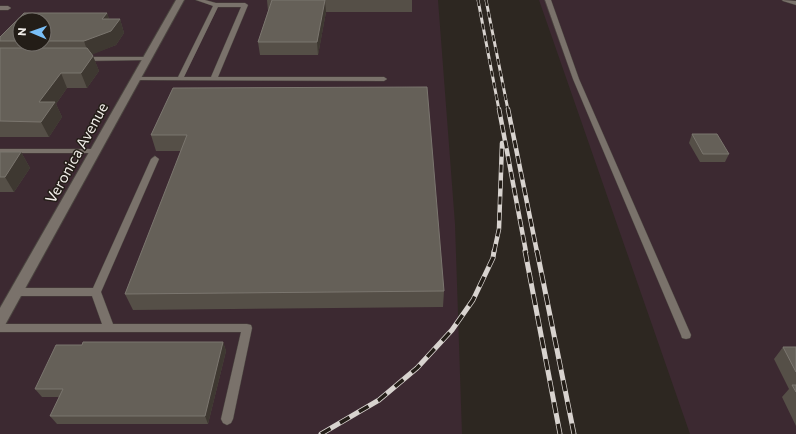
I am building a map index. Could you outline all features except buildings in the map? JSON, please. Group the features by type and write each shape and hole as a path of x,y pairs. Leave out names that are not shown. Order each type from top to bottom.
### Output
{"street":[{"name":"Veronica Avenue","path":"0,320 180,0"}],"lane":[{"path":"199,0 216,5 245,5 214,78"},
{"path":"548,0 576,79 686,335"},
{"path":"785,0 796,3"},
{"path":"180,79 216,5"},
{"path":"0,8 8,8"},
{"path":"77,59 146,59"},
{"path":"135,79 384,79"},
{"path":"0,151 95,151"},
{"path":"109,328 96,292 155,159"},
{"path":"16,292 96,292"},
{"path":"0,328 247,328 227,419"}],"shaded area":[{"path":"0,0 438,0 455,224 462,434 0,434"},
{"path":"539,0 796,0 796,434 690,434"}],"railway":[{"path":"478,0 499,110"},
{"path":"486,0 508,110"},
{"path":"499,109 526,252"},
{"path":"508,109 537,252"},
{"path":"494,252 499,229 502,143"},
{"path":"321,434 379,400 417,368 452,330 473,300 493,258 494,251"},
{"path":"525,251 560,434"},
{"path":"537,251 574,434"}]}
